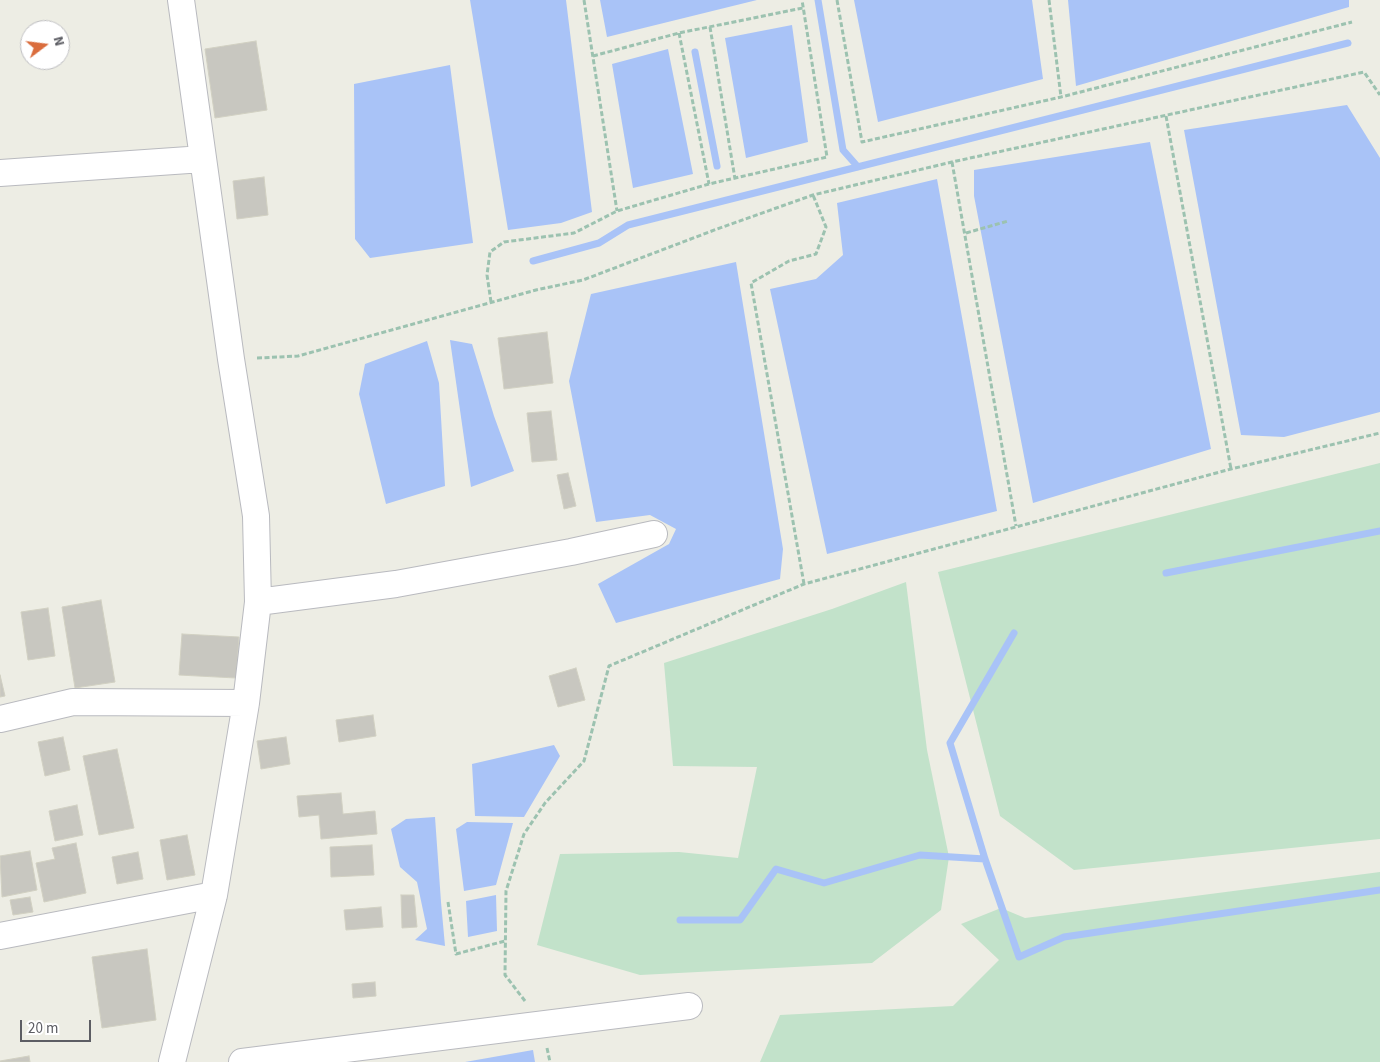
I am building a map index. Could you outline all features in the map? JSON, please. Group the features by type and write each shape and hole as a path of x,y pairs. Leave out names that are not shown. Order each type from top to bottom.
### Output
{"street":[{"path":"172,1062 214,895 246,703 258,602 256,516 231,359 181,0"},
{"path":"0,173 203,159"},
{"path":"258,602 396,584 571,552 654,534"},
{"path":"0,719 73,702 246,703"},
{"path":"0,936 214,895"},
{"path":"242,1062 690,1006"}],"path":[{"path":"584,0 617,211"},
{"path":"491,302 487,275 490,252 504,242 574,233 617,211 709,184 827,157 802,0"},
{"path":"837,0 862,142 1061,97 1352,22"},
{"path":"1049,0 1061,97"},
{"path":"593,56 679,33 804,8"},
{"path":"710,27 735,179"},
{"path":"679,33 709,184"},
{"path":"231,359 298,356 536,290 583,280 813,195 952,162 1364,72 1380,96"},
{"path":"1166,116 1231,469"},
{"path":"952,162 1016,526"},
{"path":"804,584 751,283 789,262 816,254 826,227 813,195"},
{"path":"965,233 1008,221"},
{"path":"550,1062 544,1025 505,975 506,891 524,834 545,803 584,761 609,666 804,584 1231,469 1380,433"},
{"path":"448,902 456,954 505,941"}],"green space":[{"path":"1380,463 1380,839 1074,870 1000,816 938,572"},
{"path":"906,582 927,750 949,857 941,910 872,963 640,975 537,945 560,854 679,852 738,858 757,767 673,766 664,663 832,609"},
{"path":"1380,872 1380,1062 760,1062 780,1015 953,1006 999,960 961,924 1001,908 1025,918"}],"water":[{"path":"470,0 566,0 592,212 561,223 508,230"},
{"path":"600,0 757,0 607,37"},
{"path":"854,0 1032,0 1043,79 878,122"},
{"path":"1068,0 1349,0 1349,7 1076,86"},
{"path":"792,25 808,142 746,158 725,38"},
{"path":"668,49 693,174 633,188 612,64"},
{"path":"450,65 473,243 370,258 355,239 354,84"},
{"path":"1347,105 1380,158 1380,412 1284,437 1241,435 1184,130"},
{"path":"1150,142 1211,449 1033,503 974,196 974,170"},
{"path":"937,179 997,511 827,554 770,289 816,279 843,255 837,203"},
{"path":"736,262 783,549 780,579 616,623 598,584 669,544 676,529 650,515 596,522 569,381 591,294"},
{"path":"450,340 472,344 494,416 514,471 471,487"},
{"path":"427,341 439,383 445,486 386,504 359,394 365,364"},
{"path":"554,745 560,756 524,817 475,816 472,764"},
{"path":"435,817 445,946 415,940 427,929 417,882 400,867 391,829 406,819"},
{"path":"467,822 513,823 496,885 464,891 456,829"},
{"path":"496,895 497,931 468,937 466,901"},
{"path":"533,1050 535,1062 465,1062"}],"building":[{"path":"256,41 267,110 215,118 205,49"},
{"path":"264,177 268,215 237,219 233,181"},
{"path":"547,332 553,383 504,389 498,338"},
{"path":"551,411 557,460 532,462 527,413"},
{"path":"568,473 576,506 564,509 557,475"},
{"path":"101,600 115,682 75,688 62,607"},
{"path":"48,608 55,656 28,660 21,612"},
{"path":"182,634 239,637 236,678 179,675"},
{"path":"576,668 585,700 558,707 549,676"},
{"path":"0,675 5,696 0,697"},
{"path":"373,715 376,736 339,742 336,720"},
{"path":"63,737 70,770 45,776 38,742"},
{"path":"286,737 290,764 261,769 257,741"},
{"path":"117,749 134,828 99,835 83,756"},
{"path":"341,793 343,814 375,811 377,834 321,839 319,815 299,817 297,796"},
{"path":"77,805 83,835 55,841 49,811"},
{"path":"187,835 195,875 167,880 160,840"},
{"path":"76,843 86,893 44,902 36,863 55,859 52,848"},
{"path":"372,845 374,875 331,877 330,847"},
{"path":"30,851 37,890 2,897 0,856"},
{"path":"138,852 143,879 117,884 112,857"},
{"path":"401,895 414,895 417,927 402,928"},
{"path":"30,897 33,912 13,915 10,900"},
{"path":"381,907 383,927 346,930 344,910"},
{"path":"147,949 156,1020 102,1028 92,957"},
{"path":"375,982 376,996 353,998 352,984"},
{"path":"29,1056 30,1062 0,1062 0,1061"}],"waterway":[{"path":"818,0 843,150 858,167"},
{"path":"533,261 599,243 628,225 1348,43"},
{"path":"695,52 717,166"},
{"path":"1166,573 1380,531"},
{"path":"1014,633 950,743 985,859 1019,957 1064,937 1380,890"},
{"path":"680,920 740,920 776,869 824,883 920,855 985,859"}]}
